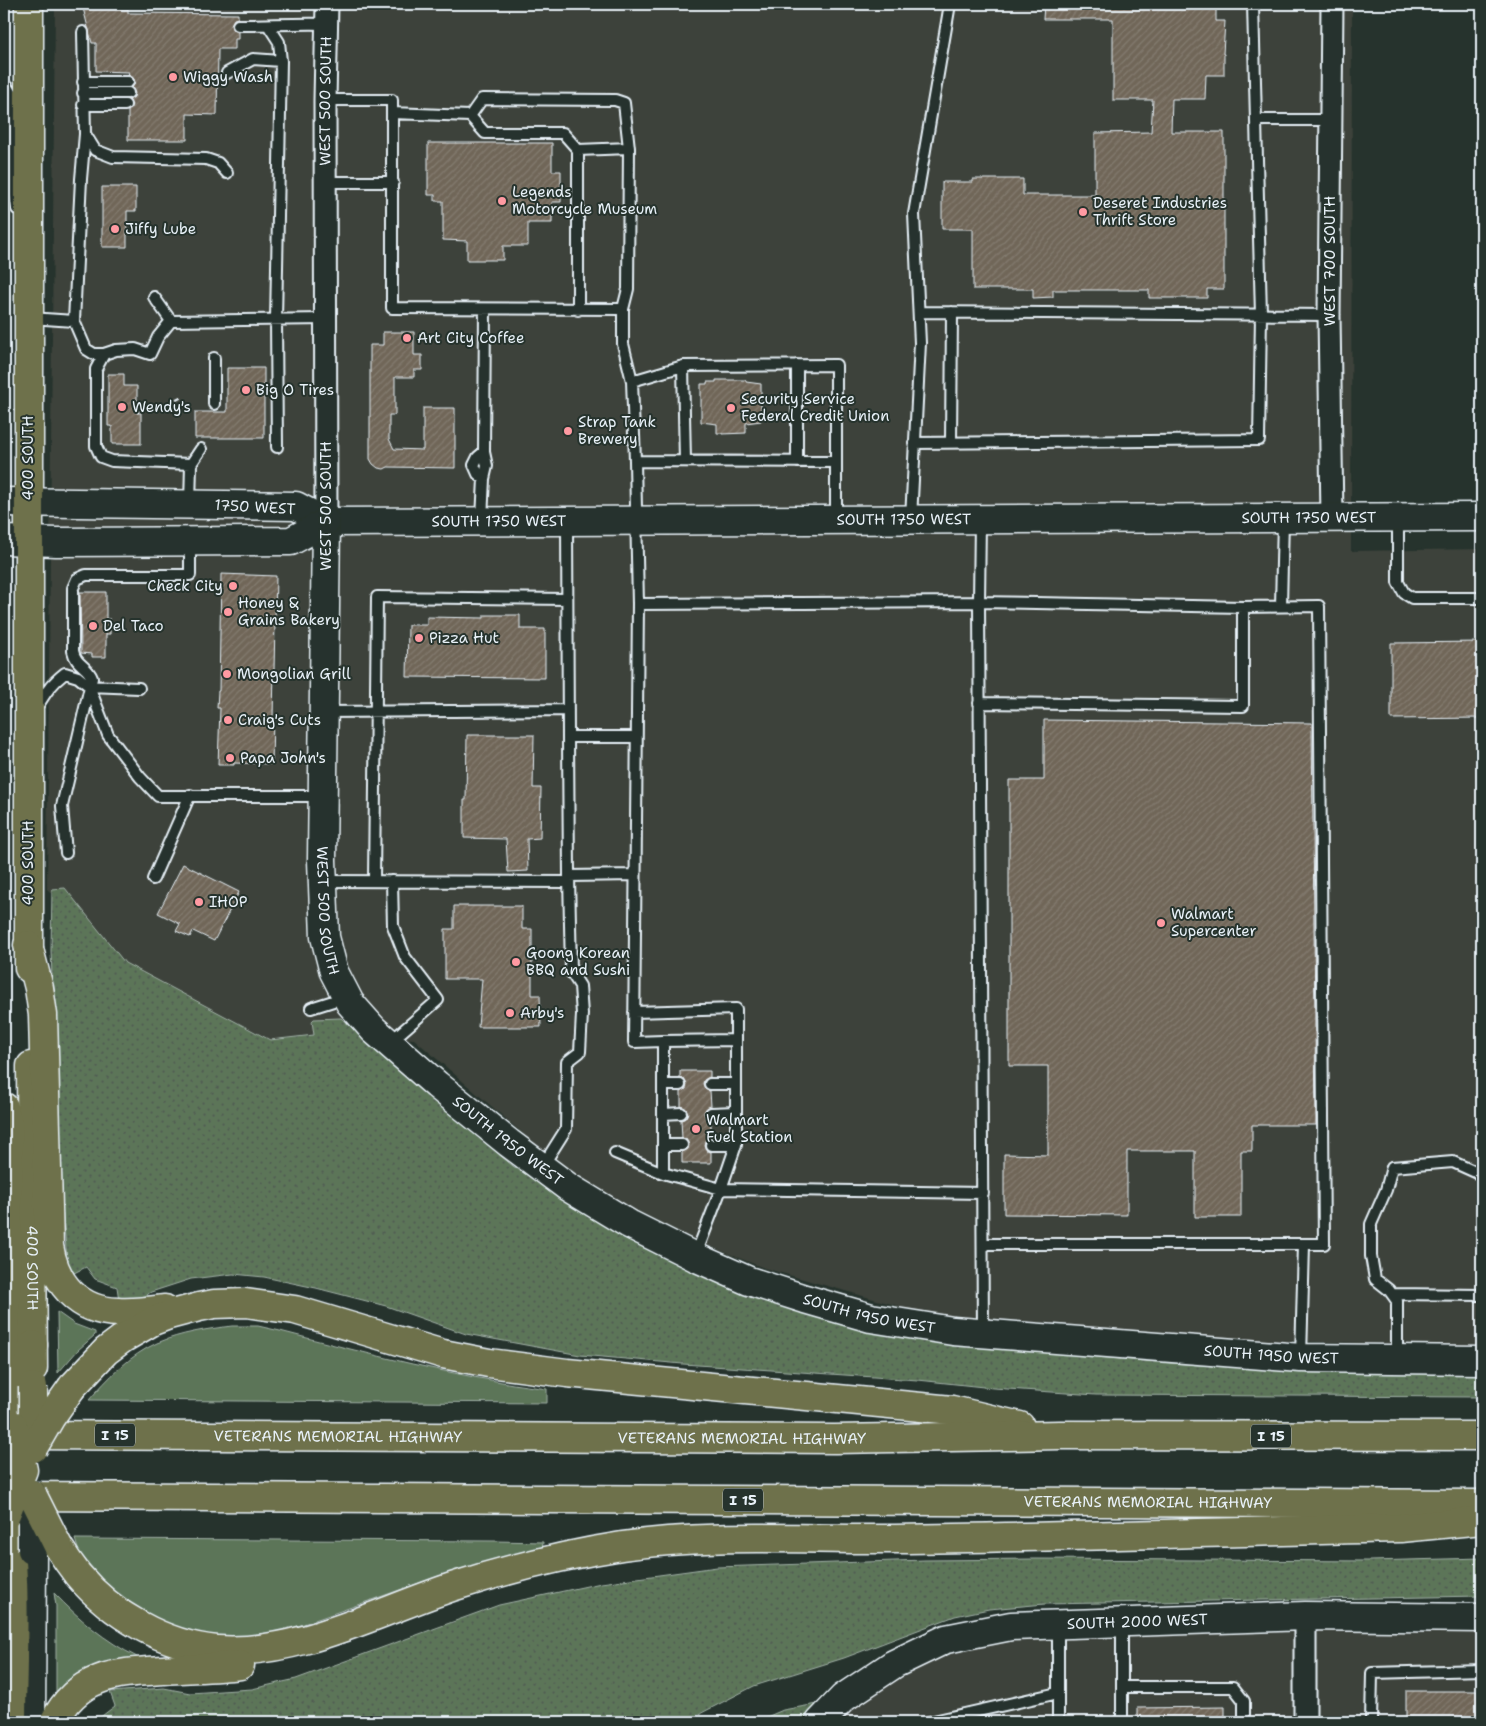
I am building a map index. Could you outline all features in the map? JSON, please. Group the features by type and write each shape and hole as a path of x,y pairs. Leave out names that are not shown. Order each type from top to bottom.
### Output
{"main road":[{"name":"400 SOUTH","path":"29,4 29,318 16,503 16,541 28,724 28,945 32,1128 33,1346 21,1387 29,1471"},
{"path":"28,945 43,1015 49,1246 55,1270 66,1289 74,1296 89,1305 106,1311 129,1312 199,1307"},
{"path":"4,1107 9,1128 5,1361 21,1387 7,1436 29,1471 33,1549 12,1578 12,1722"},
{"path":"1060,1435 952,1410 517,1367 443,1354 279,1307 246,1303 214,1304 168,1315 139,1328 106,1351 72,1387 51,1417 29,1471 4,1508 33,1549 77,1573 89,1587 129,1619 172,1640 203,1648 240,1650 282,1646 318,1636 480,1578 550,1559 626,1546 671,1541 735,1538 892,1539 1401,1528 1482,1520"},
{"name":"VETERANS MEMORIAL HIGHWAY","path":"7,1436 835,1439 1060,1435 1482,1436"},
{"name":"VETERANS MEMORIAL HIGHWAY","path":"4,1508 1482,1504"},
{"path":"54,1722 72,1697 89,1684 107,1676 120,1673 238,1666 261,1662 346,1634 388,1616 420,1598"}],"street":[{"name":"WEST 700 SOUTH","path":"1332,4 1329,315 1332,518"},
{"name":"WEST 500 SOUTH","path":"327,14 325,100 326,522 323,796 324,938 334,972 348,1000"},
{"name":"1750 WEST","path":"16,503 296,506 326,522"},
{"name":"SOUTH 1750 WEST","path":"326,522 1482,517"},
{"name":"1750 WEST","path":"16,541 291,541 326,522"},
{"name":"SOUTH 1950 WEST","path":"348,1000 374,1030 437,1085 568,1187 629,1224 695,1258 749,1281 805,1299 871,1318 945,1330 1301,1358 1482,1360"},
{"path":"31,1722 33,1549"},
{"path":"1305,1616 1305,1722"},
{"name":"SOUTH 2000 WEST","path":"820,1722 843,1698 894,1664 946,1640 1011,1626 1305,1616 1482,1618"}],"lane":[{"path":"911,520 920,343 914,214 950,4"},
{"path":"914,443 1259,440 1261,316 1253,4"},
{"path":"238,25 299,23 327,14"},
{"path":"268,25 279,42 280,61 276,447"},
{"path":"83,32 85,134 74,321 86,349 94,354 136,349 150,354 158,337 171,321"},
{"path":"227,73 253,59 280,61"},
{"path":"83,82 128,88 83,93"},
{"path":"4,84 9,90 13,106 15,197 28,284"},
{"path":"470,116 482,99 615,100 624,103 629,148 628,290 623,309 623,344 632,381 638,604 634,1042 736,1040"},
{"path":"325,100 392,100 392,308 623,309"},
{"path":"83,104 125,105"},
{"path":"392,113 470,116 485,133 563,133 578,150 578,310"},
{"path":"1256,120 1331,120"},
{"path":"85,134 95,150 113,157 206,159 218,163 227,173"},
{"path":"578,150 629,148"},
{"path":"326,182 393,182"},
{"path":"154,297 171,321"},
{"path":"482,522 484,479 487,466 484,452 484,309"},
{"path":"919,312 1329,315"},
{"path":"951,442 952,312"},
{"path":"29,318 74,321"},
{"path":"171,321 326,320"},
{"path":"104,354 96,369 96,446 101,456 112,461 191,464"},
{"path":"214,358 214,404"},
{"path":"797,365 797,462"},
{"path":"632,381 683,366 836,365 836,520"},
{"path":"683,366 685,461"},
{"path":"190,505 191,464 201,449"},
{"path":"635,461 836,462"},
{"path":"1398,517 1398,582 1404,592 1412,598 1482,598"},
{"path":"1281,606 1283,518"},
{"path":"980,519 979,703 984,1333"},
{"path":"541,1167 566,1130 567,1062 580,1052 582,1014 580,986 571,972 567,521"},
{"path":"66,853 62,806 92,678 90,672 74,659 74,588 77,579 86,575 190,575 190,542"},
{"path":"374,881 377,597 567,599"},
{"path":"638,604 979,602 1243,607 1319,606 1324,1244 983,1244"},
{"path":"979,703 1243,706 1243,607"},
{"path":"28,724 49,686 65,673 78,676 89,686 108,735 140,777 158,796 323,796"},
{"path":"89,686 139,688"},
{"path":"324,712 568,710"},
{"path":"568,737 636,737"},
{"path":"153,879 190,795"},
{"path":"323,881 569,879 635,875"},
{"path":"389,1043 438,1000 405,957 393,926 392,881"},
{"path":"311,1008 348,1000"},
{"path":"634,1012 736,1009 736,1145 695,1258"},
{"path":"664,1042 664,1173"},
{"path":"710,1084 736,1084"},
{"path":"663,1085 680,1085"},
{"path":"711,1113 735,1112"},
{"path":"663,1114 681,1113"},
{"path":"664,1145 682,1145"},
{"path":"711,1145 736,1145"},
{"path":"615,1153 664,1173 721,1189 983,1193"},
{"path":"1397,1359 1397,1301 1375,1279 1371,1256 1371,1224 1386,1190 1392,1167 1453,1162 1482,1175"},
{"path":"1301,1358 1304,1244"},
{"path":"1392,1294 1482,1295"},
{"path":"1122,1623 1122,1722"},
{"path":"1058,1625 1058,1722"},
{"path":"1371,1722 1372,1673 1482,1670"},
{"path":"1122,1687 1232,1687 1244,1701 1244,1722"},
{"path":"929,1722 1058,1693"}],"path":[{"path":"137,413 140,406 166,405 183,396"}],"shaded area":[{"path":"55,4 1352,4 1351,551 1482,549 1482,1346 1203,1339 1060,1324 923,1313 764,1268 659,1226 559,1165 414,1039 314,1035 270,1040 125,963 47,889"},
{"path":"1482,1620 1482,1722 820,1722 946,1639"}],"green space":[{"path":"65,888 125,963 270,1040 314,1035 312,1021 314,1019 341,1018 513,1166 591,1218 658,1255 730,1286 1007,1349 1260,1369 1381,1373 1482,1373 1482,1397 1096,1395 580,1355 466,1334 386,1306 264,1277 233,1274 191,1279 151,1292 133,1304 120,1307 117,1287 95,1279 86,1267 72,1274 67,1259 59,1172 51,950 52,889"},
{"path":"57,1312 74,1324 95,1332 95,1335 78,1350 58,1373"},
{"path":"232,1326 258,1326 446,1371 547,1389 547,1403 89,1400 120,1368 147,1348 185,1334"},
{"path":"75,1539 543,1542 542,1551 456,1570 281,1632 241,1639 192,1633 141,1612 113,1593 79,1552"},
{"path":"1482,1558 1482,1596 1045,1604 989,1609 955,1616 844,1658 754,1686 684,1722 94,1722 115,1706 110,1692 164,1688 190,1693 252,1689 296,1679 499,1605 601,1583 717,1567 925,1560 1370,1561"},
{"path":"54,1593 93,1629 137,1657 138,1660 67,1684 56,1693 56,1606"},
{"path":"817,1704 802,1722 755,1722 783,1710"}],"building":[{"name":"Deseret Industries Thrift Store","path":"1044,4 1216,4 1216,21 1225,21 1224,75 1206,75 1205,99 1172,99 1171,132 1224,132 1224,289 1207,289 1207,298 1149,298 1149,290 1053,290 1053,297 1033,298 1033,289 973,289 973,229 942,229 942,182 973,182 973,179 1023,179 1023,195 1095,195 1095,133 1151,132 1153,100 1113,100 1113,19 1043,19"},
{"name":"Wiggy Wash","path":"83,8 128,9 128,13 238,14 238,18 234,19 231,25 232,29 238,32 238,39 235,39 235,49 218,49 217,115 187,114 187,140 128,140 128,111 132,105 129,100 134,97 135,93 132,88 135,82 134,79 128,75 129,72 96,71 96,43 92,43"},
{"name":"Legends Motorcycle Museum","path":"428,143 552,143 552,171 561,171 561,202 552,202 552,223 528,223 528,246 503,246 503,260 467,260 467,241 443,240 443,201 435,201 435,195 428,195"},
{"name":"Jiffy Lube","path":"102,187 136,187 136,211 127,211 127,247 102,247"},
{"path":"383,332 414,332 414,355 422,355 422,370 414,370 414,377 395,377 395,415 389,415 389,439 394,449 423,450 423,408 455,408 455,468 388,467 384,469 378,468 370,459 370,345 383,345"},
{"name":"Big O Tires","path":"227,368 264,368 264,438 195,438 195,412 227,412"},
{"name":"Wendy's","path":"108,374 124,374 124,386 137,386 137,413 141,413 141,444 112,444 112,426 108,426"},
{"name":"Security Service Federal Credit Union","path":"716,380 746,380 746,382 761,384 761,421 746,423 746,433 717,433 717,424 701,422 701,384 716,382"},
{"path":"221,574 276,576 272,764 234,763 234,765 218,765 220,708 217,708"},
{"name":"Del Taco","path":"80,592 106,592 106,619 110,619 110,634 106,634 106,657 92,657 92,654 81,653"},
{"path":"484,615 520,615 520,629 545,629 545,678 407,677 408,625 427,625 427,617 484,618"},
{"path":"1482,642 1482,718 1391,719 1391,643"},
{"name":"Walmart Supercenter","path":"1044,720 1312,723 1316,1125 1252,1125 1252,1151 1241,1151 1241,1217 1195,1217 1195,1151 1127,1151 1127,1215 1004,1214 1004,1154 1048,1155 1048,1066 1009,1066 1009,780 1044,780"},
{"path":"467,735 534,735 533,788 541,788 540,838 527,839 528,871 508,872 506,839 464,838"},
{"name":"IHOP","path":"183,864 239,892 214,941 193,931 190,937 176,931 180,924 158,913"},
{"path":"454,906 522,906 522,929 532,929 532,995 540,995 541,1027 478,1027 482,979 445,979 445,929 454,929"},
{"name":"Walmart Fuel Station","path":"680,1071 710,1071 710,1077 704,1080 703,1084 706,1090 710,1091 711,1106 704,1113 711,1120 711,1138 705,1141 704,1145 707,1151 711,1152 711,1163 682,1163 682,1152 688,1149 689,1145 686,1139 682,1138 681,1120 688,1113 681,1106 681,1092 686,1089 687,1085 684,1079 680,1078"},
{"path":"1406,1691 1482,1691 1482,1722 1406,1722"},
{"path":"1225,1707 1225,1722 1137,1722 1137,1708"}],"place":[{"name":"Wiggy Wash","path":"173,77"},
{"name":"Legends Motorcycle Museum","path":"502,201"},
{"name":"Deseret Industries Thrift Store","path":"1083,212"},
{"name":"Jiffy Lube","path":"115,229"},
{"name":"Art City Coffee","path":"407,338"},
{"name":"Big O Tires","path":"246,390"},
{"name":"Wendy's","path":"122,407"},
{"name":"Security Service Federal Credit Union","path":"731,408"},
{"name":"Strap Tank Brewery","path":"568,431"},
{"name":"Check City","path":"233,586"},
{"name":"Honey & Grains Bakery","path":"228,612"},
{"name":"Del Taco","path":"93,626"},
{"name":"Pizza Hut","path":"419,638"},
{"name":"Mongolian Grill","path":"227,674"},
{"name":"Craig's Cuts","path":"228,720"},
{"name":"Papa John's","path":"230,758"},
{"name":"IHOP","path":"199,902"},
{"name":"Walmart Supercenter","path":"1161,923"},
{"name":"Goong Korean BBQ and Sushi","path":"516,962"},
{"name":"Arby's","path":"510,1013"},
{"name":"Walmart Fuel Station","path":"696,1129"}]}
